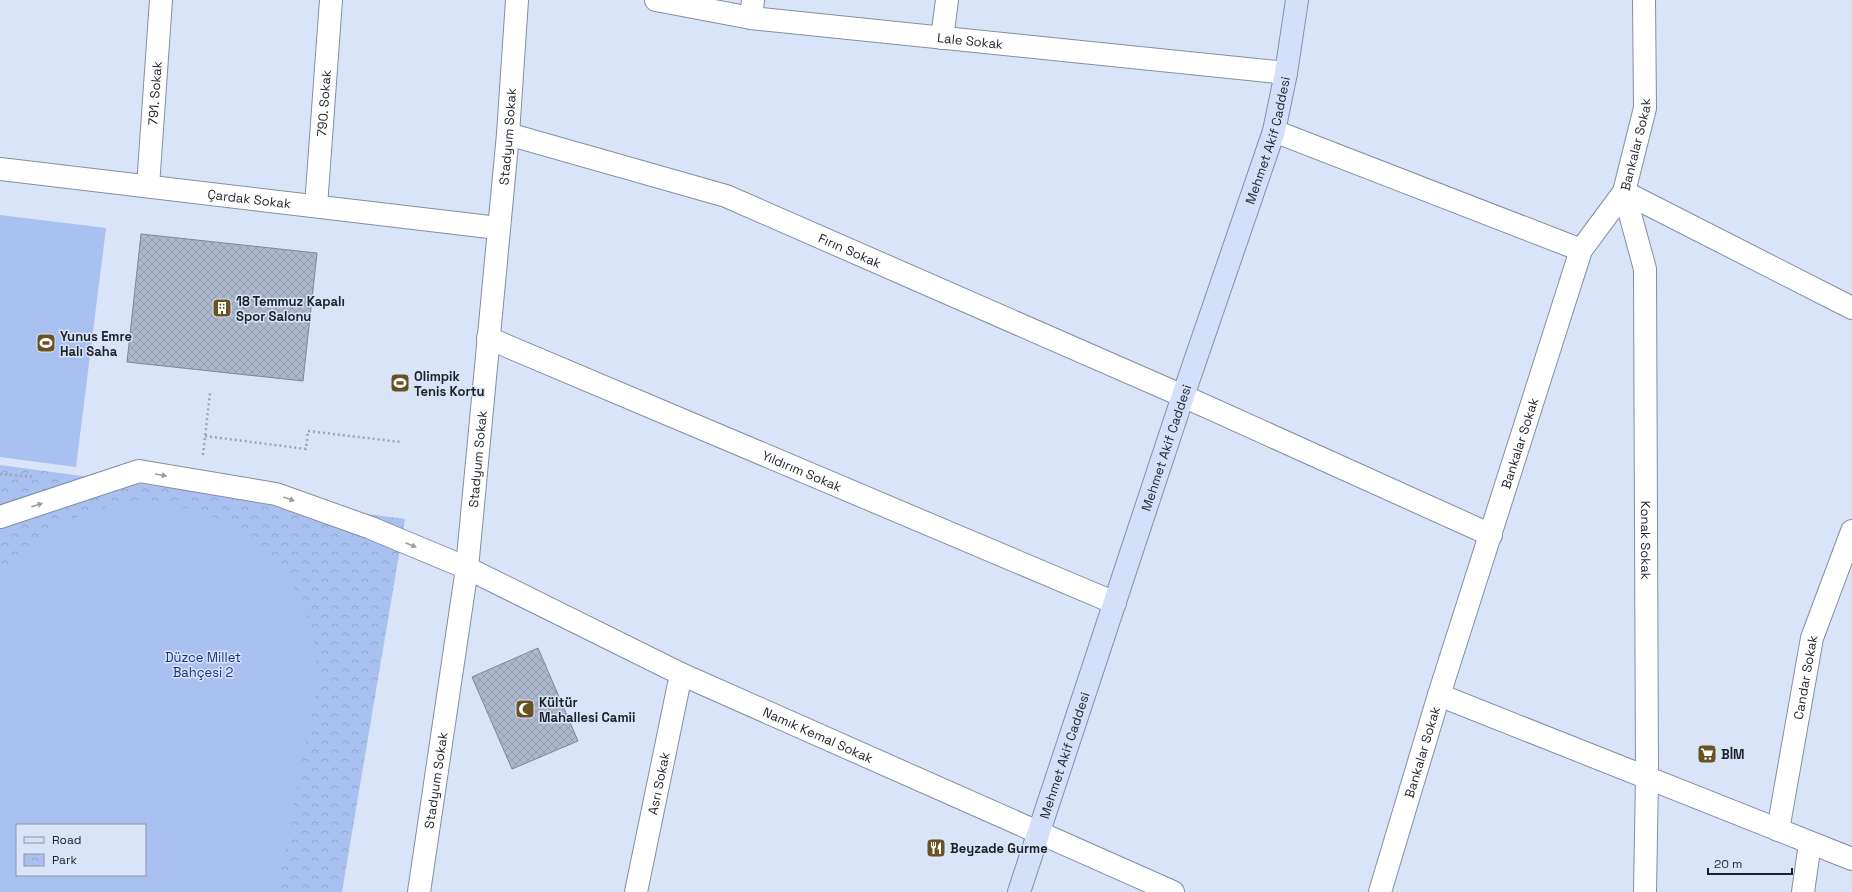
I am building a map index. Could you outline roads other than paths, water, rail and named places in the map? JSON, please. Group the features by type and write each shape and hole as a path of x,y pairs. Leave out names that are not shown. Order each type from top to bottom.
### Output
{"main road":[{"name":"Mehmet Akif Caddesi","path":"1019,892 1183,396 1274,131 1286,73 1297,0"}],"street":[{"name":"791. Sokak","path":"148,186 161,0"},
{"name":"790. Sokak","path":"316,206 331,0"},
{"name":"Stadyum Sokak","path":"419,892 466,568 508,134 517,0"},
{"name":"Lale Sokak","path":"656,0 752,9 942,38 1286,73"},
{"path":"942,38 947,0"},
{"name":"Bankalar Sokak","path":"1380,892 1439,695 1581,250 1624,192 1645,108 1644,0"},
{"path":"1274,131 1581,250"},
{"name":"Fırın Sokak","path":"508,134 726,196 1183,396 1491,535"},
{"name":"Çardak Sokak","path":"0,169 498,228"},
{"path":"1624,192 1852,308"},
{"name":"Konak Sokak","path":"1624,192 1645,269 1648,777 1645,892"},
{"name":"Yıldırım Sokak","path":"488,338 1115,603"},
{"name":"Namık Kemal Sokak","path":"0,517 139,471 276,494 371,528 466,568 681,674 1173,892"},
{"name":"Candar Sokak","path":"1778,830 1812,638 1852,531"},
{"name":"Asrı Sokak","path":"636,892 681,674"},
{"path":"1439,695 1852,859"},
{"path":"1803,892 1810,843"}],"place":[{"name":"18 Temmuz Kapalı Spor Salonu","path":"222,308"},
{"name":"Yunus Emre Halı Saha","path":"46,343"},
{"name":"Olimpik Tenis Kortu","path":"400,383"},
{"name":"Kültür Mahallesi Camii","path":"525,709"},
{"name":"BİM","path":"1707,754"},
{"name":"Beyzade Gurme","path":"936,848"}],"park label":[{"name":"Düzce Millet Bahçesi 2","path":"203,664"}]}
